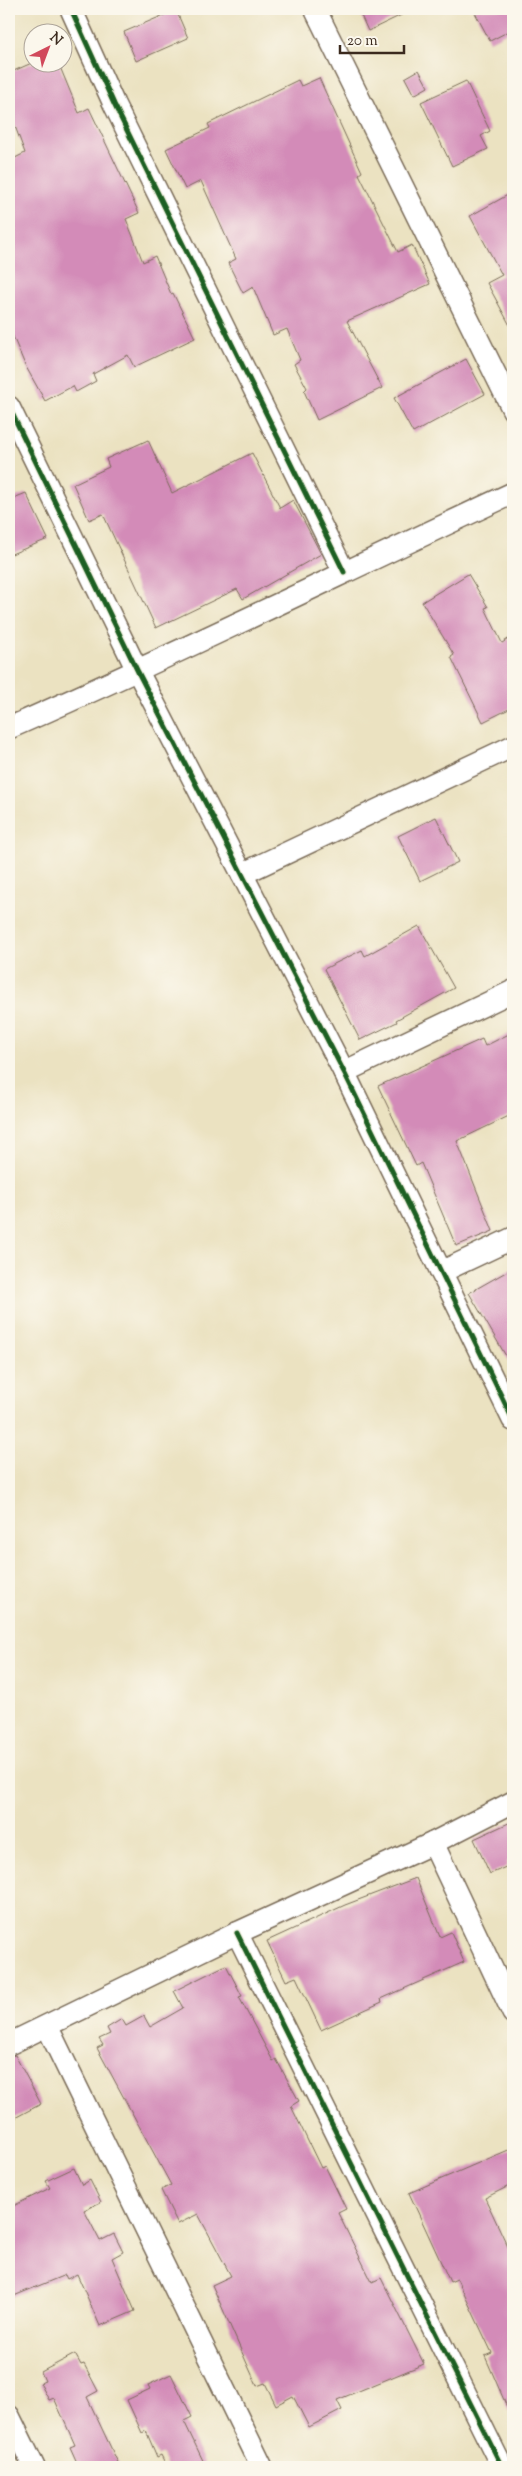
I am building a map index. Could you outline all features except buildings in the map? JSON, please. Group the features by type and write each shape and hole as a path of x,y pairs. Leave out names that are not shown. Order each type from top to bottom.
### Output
{"street":[{"path":"71,9 119,113 344,572"},
{"path":"315,9 513,410"},
{"path":"9,407 138,672 344,1072 513,1420"},
{"path":"9,728 138,672 344,572 513,493"},
{"path":"242,874 513,746"},
{"path":"344,1072 513,991"},
{"path":"441,1272 513,1238"},
{"path":"9,2044 237,1933 433,1843 513,1802"},
{"path":"433,1843 513,2013"},
{"path":"237,1933 502,2467"},
{"path":"47,2026 262,2467"},
{"path":"9,2416 34,2467"}],"cycle path":[{"path":"71,9 114,104 344,572"},
{"path":"9,407 138,672 344,1072 513,1420"},
{"path":"237,1933 502,2467"}]}
